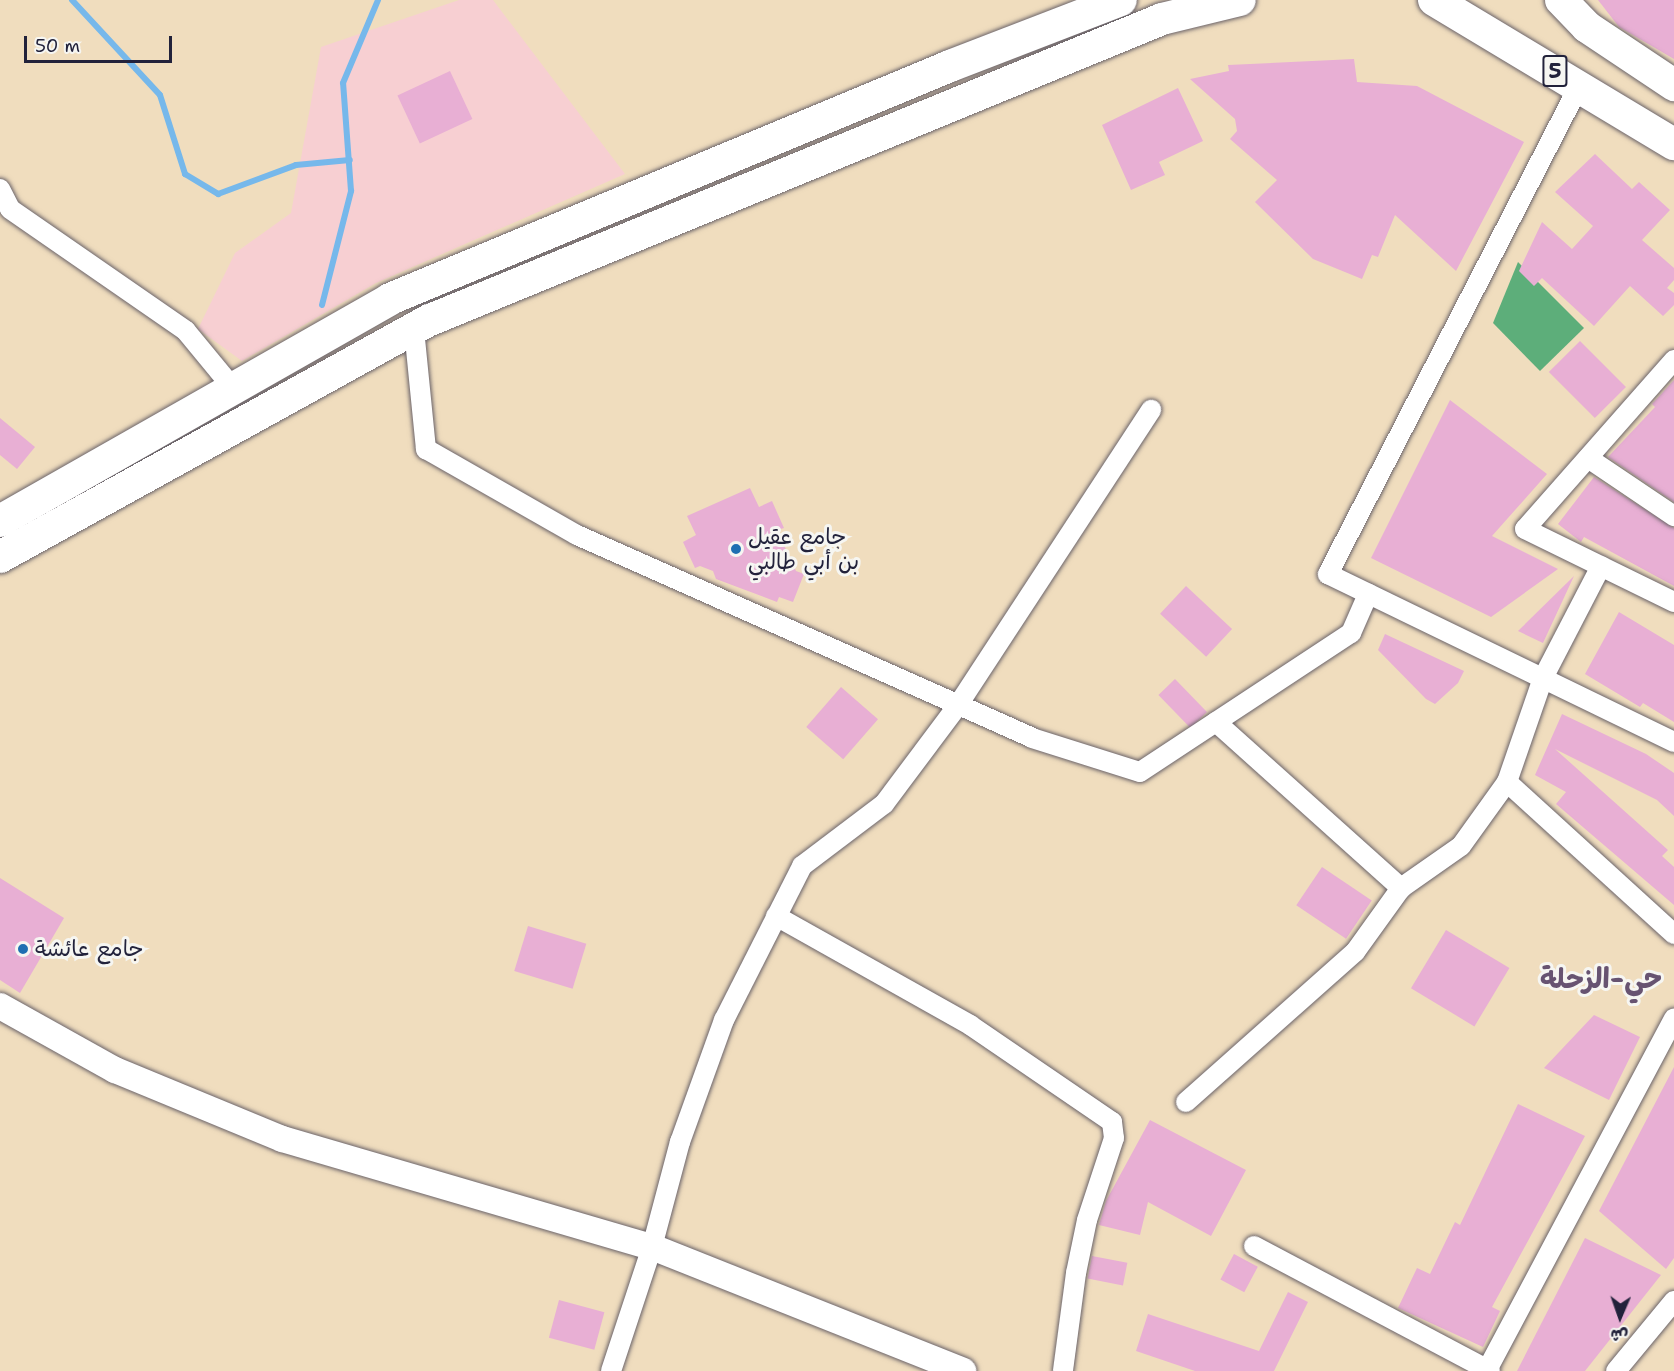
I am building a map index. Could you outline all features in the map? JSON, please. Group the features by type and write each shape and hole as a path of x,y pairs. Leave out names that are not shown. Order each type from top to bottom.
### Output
{"main road":[{"path":"0,521 390,299 950,66 1121,0"},
{"path":"0,557 414,328 1162,19 1240,0"},
{"name":"5","path":"1434,0 1674,144"},
{"name":"5","path":"1561,0 1587,27 1674,85"}],"street":[{"path":"1579,86 1328,574 1674,742"},
{"path":"0,189 10,209 186,331 233,388"},
{"path":"414,328 426,449 577,535 1032,738 1140,772 1352,633 1368,594"},
{"path":"1674,360 1525,529 1674,602"},
{"path":"611,1371 652,1247 680,1142 724,1020 802,866 884,804 958,705 1151,410"},
{"path":"1587,458 1674,516"},
{"path":"1186,1102 1355,952 1401,888 1461,846 1507,782 1543,678 1600,566"},
{"path":"1216,722 1401,888"},
{"path":"1507,782 1674,934"},
{"path":"776,916 970,1025 1112,1122 1114,1138 1087,1220 1076,1273 1063,1371"},
{"path":"0,1006 115,1070 282,1139 652,1247 963,1371"},
{"path":"1254,1246 1489,1370 1674,1019"},
{"path":"1616,1371 1674,1301"}],"shaded area":[{"path":"459,0 493,0 625,174 376,283 242,361 198,329 235,253 291,213 321,47"}],"green space":[{"path":"1518,262 1584,328 1540,371 1493,323"}],"building":[{"path":"1598,0 1674,0 1674,59 1619,27"},
{"path":"1354,59 1357,82 1417,86 1524,142 1456,271 1395,215 1378,257 1372,255 1362,279 1313,259 1255,202 1277,180 1230,139 1237,131 1235,119 1190,79 1229,71 1228,65"},
{"path":"450,71 472,119 420,144 397,96"},
{"path":"1178,88 1203,141 1159,162 1165,175 1131,190 1102,125"},
{"path":"1595,154 1632,189 1639,182 1670,210 1642,240 1674,268 1674,280 1667,288 1674,293 1674,305 1663,316 1630,286 1594,326 1542,278 1534,286 1519,271 1542,222 1572,249 1593,226 1555,192"},
{"path":"1580,341 1626,387 1595,418 1549,372"},
{"path":"1674,380 1674,502 1608,457 1655,407 1652,404"},
{"path":"1450,400 1547,474 1492,536 1558,569 1491,617 1371,558"},
{"path":"0,418 35,447 17,469 0,455"},
{"path":"1594,477 1674,528 1674,586 1584,537 1581,542 1558,524"},
{"name":"جامع عقيل بن أبي طالبي","path":"750,488 759,507 772,501 784,528 777,530 796,571 804,574 793,602 779,597 777,602 716,579 713,571 700,566 695,568 683,542 696,535 687,516"},
{"path":"1574,576 1543,643 1518,631"},
{"path":"1186,586 1232,629 1206,657 1160,614"},
{"path":"1619,612 1674,645 1674,722 1643,703 1640,707 1585,674"},
{"path":"1385,634 1464,671 1458,683 1435,704 1426,699 1378,650"},
{"path":"1175,679 1207,712 1190,728 1158,695"},
{"path":"841,687 878,719 843,759 806,727"},
{"path":"1562,714 1646,754 1674,773 1674,816 1657,800 1555,749 1668,850 1662,856 1674,867 1674,905 1556,804 1566,792 1535,775"},
{"path":"1322,867 1372,901 1346,939 1296,905"},
{"name":"جامع عائشة","path":"0,878 64,918 20,993 0,980"},
{"path":"528,926 586,944 573,989 514,971"},
{"path":"1446,930 1509,968 1474,1026 1411,988"},
{"path":"1594,1015 1640,1037 1609,1100 1544,1068"},
{"path":"1674,1067 1674,1258 1666,1269 1599,1211"},
{"path":"1518,1104 1585,1136 1492,1307 1500,1311 1483,1347 1398,1308 1417,1268 1430,1274 1455,1222 1460,1225"},
{"path":"1150,1120 1246,1170 1211,1236 1148,1202 1140,1235 1099,1225 1106,1201"},
{"path":"1585,1238 1661,1275 1585,1371 1517,1371"},
{"path":"1234,1254 1258,1267 1244,1292 1220,1280"},
{"path":"1092,1256 1127,1263 1123,1285 1088,1279"},
{"path":"1288,1292 1308,1302 1274,1371 1195,1371 1136,1351 1148,1314 1259,1351"},
{"path":"559,1300 604,1312 594,1350 549,1338"}],"waterway":[{"path":"72,0 160,95 185,174 218,194 296,165 350,160"},
{"path":"322,305 351,191 343,83 378,0"}],"place":[{"name":"جامع عقيل بن أبي طالبي","path":"736,549"},
{"name":"جامع عائشة","path":"23,949"}],"district":[{"name":"حي-الزحلة","path":"1601,978"}]}
